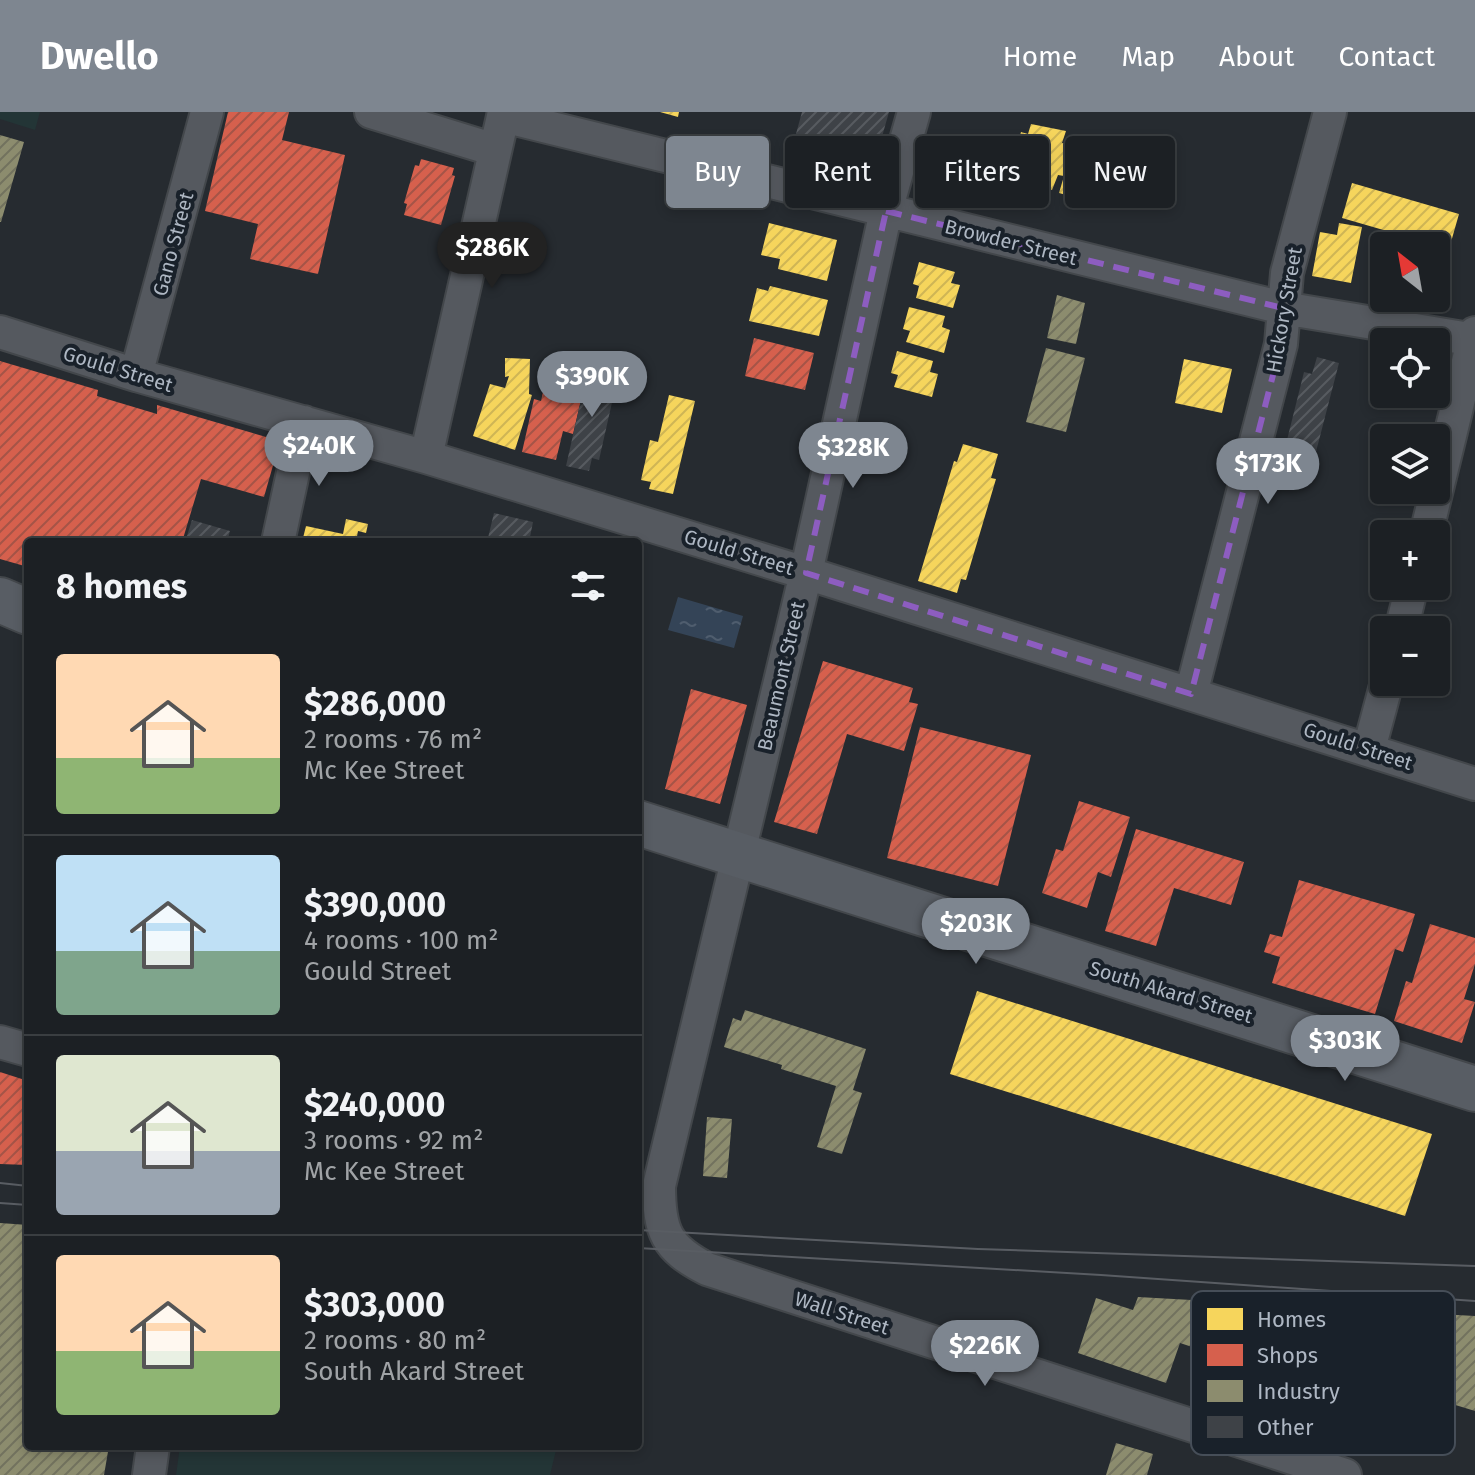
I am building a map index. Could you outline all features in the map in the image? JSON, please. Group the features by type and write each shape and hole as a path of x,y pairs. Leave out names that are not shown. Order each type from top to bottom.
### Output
{"main road":[{"path":"0,600 24,610"},
{"name":"South Akard Street","path":"642,824 1473,1080"}],"street":[{"name":"Gano Street","path":"136,375 207,112"},
{"path":"371,112 495,150"},
{"name":"Beaumont Street","path":"668,1239 659,1218 659,1186 806,573 886,211 914,112"},
{"name":"Hickory Street","path":"1191,694 1281,344 1287,273 1330,112"},
{"path":"426,457 504,114"},
{"name":"Browder Street","path":"504,114 1283,308 1474,338"},
{"name":"Gould Street","path":"0,332 806,573 1475,784"},
{"path":"1429,520 1474,338"},
{"path":"279,538 304,422"},
{"path":"1369,749 1383,696"},
{"path":"0,1042 24,1049"},
{"name":"Wall Street","path":"668,1239 686,1258 707,1269 1191,1425"},
{"path":"149,1475 152,1450"},
{"name":"Wall Street","path":"1283,1455 1345,1475"}],"highlighted area":[{"path":"886,211 1283,308 1281,344 1191,694 806,573"}],"shaded area":[{"path":"0,112 40,112 35,130 0,119"},
{"path":"179,1450 556,1450 550,1475 176,1475"}],"water":[{"path":"678,597 743,616 734,648 668,630"}],"building: Homes":[{"path":"660,112 679,112 678,117"},
{"path":"1031,124 1066,131 1062,143 1065,144 1065,195 1059,193 1064,176 1058,175 1052,190 1049,189 1049,136 1020,136 1021,132 1028,134"},
{"path":"1352,183 1459,214 1450,246 1450,232 1390,232 1342,218"},
{"path":"769,223 837,240 827,281 778,269 780,259 761,255"},
{"path":"1339,223 1362,227 1351,283 1312,276 1320,232 1337,235"},
{"path":"919,262 955,272 951,283 960,285 953,308 916,298 919,286 913,284"},
{"path":"770,286 828,300 819,336 749,321 757,288 768,291"},
{"path":"909,307 945,316 942,327 950,330 944,353 906,342 910,331 903,329"},
{"path":"897,351 933,361 930,372 938,374 932,397 894,387 898,375 891,373"},
{"path":"505,358 530,359 529,394 532,395 515,450 473,436 490,384 505,388 509,376 505,377"},
{"path":"1184,359 1232,369 1222,413 1175,403"},
{"path":"669,395 695,401 673,494 649,489 651,482 641,480 650,440 658,442"},
{"path":"963,444 998,454 991,478 996,479 966,580 961,579 957,593 918,581 954,461 957,462"},
{"path":"346,519 368,524 366,533 358,531 357,538 303,538 306,526 343,534"},
{"path":"977,991 1432,1134 1405,1216 950,1074"}],"building: Shops":[{"path":"228,112 289,112 282,140 345,155 318,274 250,259 258,224 205,211"},
{"path":"421,159 454,168 452,175 455,176 441,225 404,215 407,204 404,203 415,165 419,166"},
{"path":"754,338 814,353 805,390 745,376"},
{"path":"0,361 98,390 97,396 157,414 157,405 280,441 264,497 201,479 183,538 24,538 24,566 0,559"},
{"path":"543,392 581,400 573,434 563,431 556,460 522,452 534,399 541,401"},
{"path":"823,661 913,688 909,702 918,704 904,751 847,734 817,834 774,822"},
{"path":"691,689 747,705 720,804 665,789"},
{"path":"920,727 1031,755 998,886 887,858"},
{"path":"1079,801 1130,817 1111,877 1098,872 1087,908 1042,893 1056,849 1063,851"},
{"path":"1136,829 1244,862 1231,905 1174,888 1156,946 1105,931"},
{"path":"1299,880 1415,914 1403,952 1395,949 1375,1014 1272,983 1280,957 1264,952 1270,934 1282,937"},
{"path":"1430,924 1475,938 1475,964 1464,999 1475,1002 1462,1043 1394,1021 1406,981 1412,983"},
{"path":"0,1072 24,1080 24,1165 0,1164"}],"building: Industry":[{"path":"0,135 24,142 1,222 0,222"},
{"path":"1057,295 1085,303 1076,344 1047,338"},
{"path":"1046,348 1085,358 1066,432 1026,422"},
{"path":"745,1010 866,1049 853,1090 862,1093 842,1154 817,1147 836,1086 724,1047 733,1018 741,1021"},
{"path":"707,1117 732,1119 727,1178 703,1176"},
{"path":"0,1223 24,1225 24,1450 108,1450 104,1475 0,1475"},
{"path":"1138,1297 1191,1300 1191,1347 1180,1343 1166,1383 1078,1353 1096,1298 1133,1310"},
{"path":"1455,1315 1475,1316 1475,1411 1455,1405"},
{"path":"1116,1443 1153,1454 1147,1475 1106,1475"}],"building: Other":[{"path":"802,112 889,112 882,136 795,136"},
{"path":"1317,357 1339,363 1311,471 1285,465 1292,441 1287,440 1304,372 1312,374"},
{"path":"588,369 618,376 599,460 592,458 589,471 566,466"},
{"path":"494,513 533,522 530,538 488,538"},
{"path":"192,520 230,531 228,538 186,538"}],"tram line":[{"path":"0,1183 24,1186"},
{"path":"0,1203 24,1205"},
{"path":"642,1230 978,1249 1475,1266"},
{"path":"642,1248 1331,1291"},
{"path":"1455,1300 1475,1301"}]}
